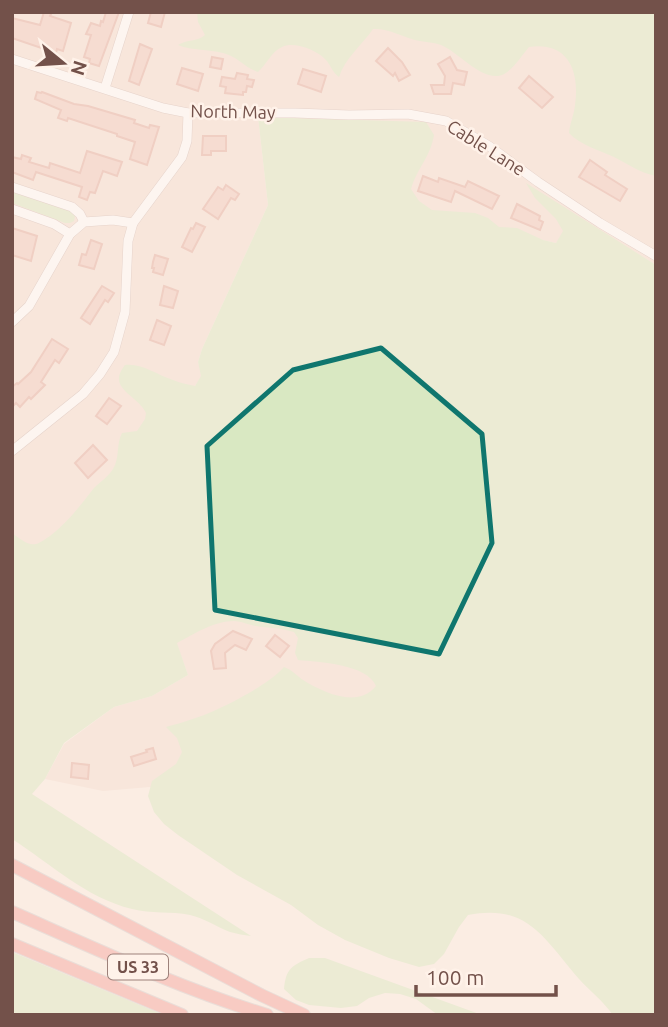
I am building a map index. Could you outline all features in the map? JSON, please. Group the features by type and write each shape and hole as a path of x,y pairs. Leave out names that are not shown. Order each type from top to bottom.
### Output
{"highway":[{"path":"12,865 304,1015"},
{"name":"US 33","path":"12,912 179,985 267,1015"},
{"name":"US 33","path":"12,944 182,1015"}],"street":[{"path":"105,88 129,12"},
{"name":"North May","path":"12,59 163,108 188,113 295,113"},
{"path":"12,451 83,394 114,352 125,312 128,241 133,223 182,157 187,141 188,113"},
{"name":"Cable Lane","path":"295,113 408,114 446,121 489,146 600,223 656,256"},
{"path":"12,187 72,207 84,222"},
{"path":"12,209 59,226 70,234"},
{"path":"12,322 29,306 70,234 84,222 113,220 133,223"}],"highlighted area":[{"path":"381,348 482,434 492,543 439,654 215,610 207,446 293,370"}],"shaded area":[{"path":"12,12 208,12 283,39 372,22 535,38 566,48 656,166 656,265 576,216 556,243 423,214 258,117 268,205 202,349 198,362 202,376 38,557 12,538"},
{"path":"214,616 274,618 368,668 381,684 375,696 192,745 162,786 103,791 45,779 64,744 114,707 152,696 188,675 175,639"}],"green space":[{"path":"197,12 656,12 656,176 639,171 584,144 569,133 576,92 573,70 562,54 553,49 529,47 507,72 491,76 441,45 373,29 349,58 339,77 321,56 305,47 293,45 278,49 258,72 228,55 178,45 205,35 198,22"},
{"path":"258,117 426,122 434,135 430,150 411,189 419,201 432,210 475,213 488,218 499,227 517,228 556,243 563,231 526,183 656,265 656,1015 613,1015 544,938 520,919 506,914 468,915 444,954 434,964 419,967 389,958 345,940 318,925 291,905 237,875 164,824 154,812 148,796 152,781 176,764 182,752 177,738 166,727 199,717 228,704 263,684 284,667 311,685 340,696 360,696 376,686 363,673 353,669 330,663 298,660 295,653 298,638 294,632 237,621 219,623 177,643 188,675 152,696 114,707 64,743 45,779 32,794 251,936 230,932 190,915 139,911 115,904 84,889 12,839 12,533 30,544 42,542 62,525 111,472 117,460 122,433 137,431 146,413 121,386 120,373 125,365 143,368 195,386 201,376 198,362 202,349 268,205"},
{"path":"12,190 73,211 74,221 65,223 12,203"},
{"path":"12,952 164,1015 12,1015"},
{"path":"309,958 325,958 482,1015 438,1015 416,999 385,993 369,998 357,1006 341,1008 309,1005 296,1000 284,989 290,969"}],"building":[{"path":"44,12 52,12 50,16 71,23 63,51 57,49 56,53 12,38 12,18 40,25"},
{"path":"106,12 119,12 99,66 89,63 90,59 84,57 91,35 86,34 91,23 100,26"},
{"path":"151,12 165,12 161,27 148,23"},
{"path":"140,44 152,49 139,85 129,81"},
{"path":"388,48 410,75 399,81 395,73 393,76 376,61"},
{"path":"212,57 223,59 221,69 210,67"},
{"path":"450,57 457,70 467,72 464,85 453,83 451,94 434,94 431,85 444,85 445,76 438,64"},
{"path":"182,68 203,74 198,91 177,84"},
{"path":"303,69 326,76 321,92 298,84"},
{"path":"237,73 248,75 247,79 254,80 252,87 247,86 243,95 225,93 226,87 220,86 222,77 235,79"},
{"path":"529,76 553,97 542,108 519,88"},
{"path":"37,92 135,120 134,123 149,128 150,125 159,127 147,165 130,159 135,142 68,118 67,121 58,118 61,110 35,99"},
{"path":"203,136 226,136 226,151 211,151 211,155 202,155"},
{"path":"87,151 122,162 117,176 103,171 95,193 90,192 87,200 79,197 82,187 36,172 33,180 12,172 12,157 21,159 22,155 31,158 29,162 49,168 50,163 80,173"},
{"path":"590,160 607,172 605,175 627,189 620,201 579,177"},
{"path":"423,176 438,182 439,178 465,187 468,181 499,196 492,209 455,191 451,202 418,191"},
{"path":"226,185 239,194 235,200 231,198 218,219 203,209 218,187 223,190"},
{"path":"517,204 540,216 539,220 543,222 540,230 511,218"},
{"path":"196,223 205,227 192,252 182,247"},
{"path":"12,228 37,236 31,261 12,255"},
{"path":"91,240 102,244 94,269 79,265"},
{"path":"155,255 168,259 163,275 153,272"},
{"path":"102,286 114,293 108,302 105,300 90,324 81,318"},
{"path":"164,286 178,291 173,308 160,305"},
{"path":"157,320 171,326 164,345 150,340"},
{"path":"52,339 68,349 59,363 55,360 41,382 45,385 20,407 16,403 12,407 12,387 31,372"},
{"path":"109,398 121,406 107,424 96,416"},
{"path":"93,445 107,460 88,478 75,463"},
{"path":"233,631 252,639 246,650 235,645 225,653 226,668 214,669 211,651 215,644"},
{"path":"275,635 289,646 280,657 266,646"},
{"path":"153,748 156,759 134,766 131,757"},
{"path":"72,763 89,765 88,779 71,777"}]}
